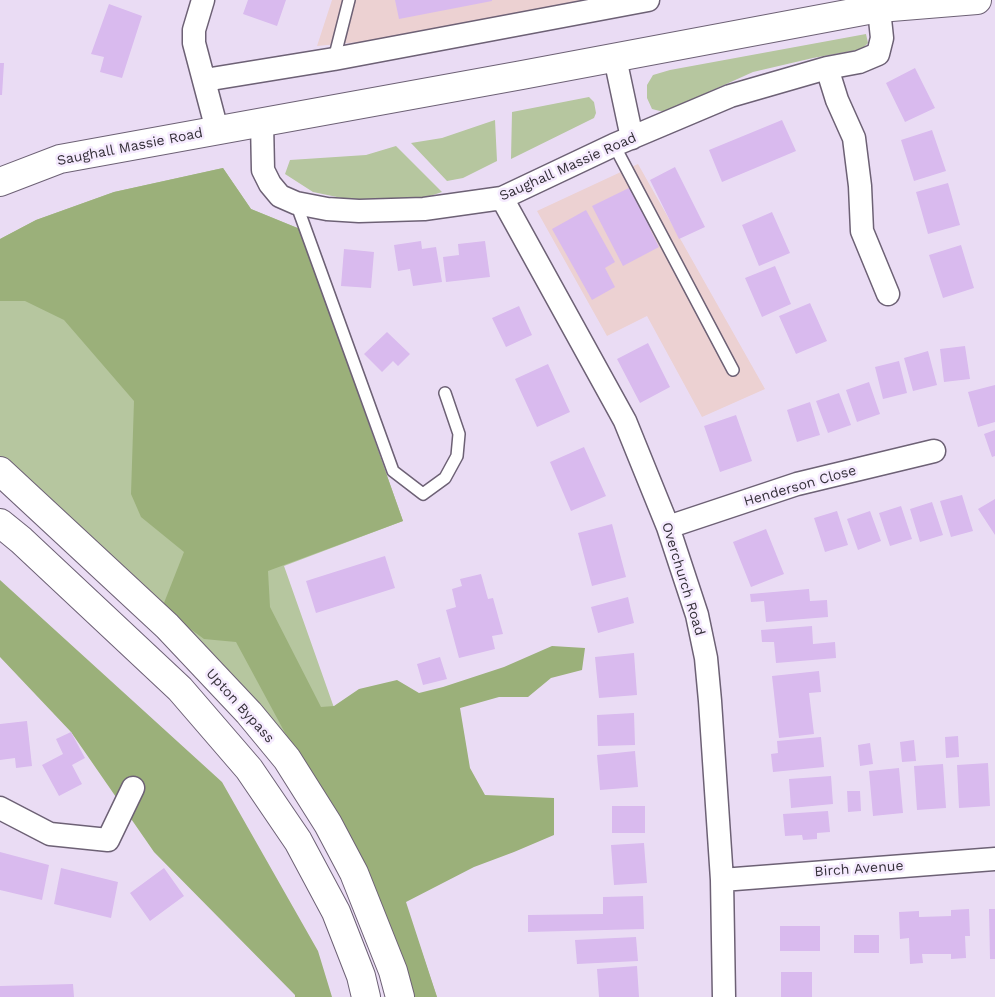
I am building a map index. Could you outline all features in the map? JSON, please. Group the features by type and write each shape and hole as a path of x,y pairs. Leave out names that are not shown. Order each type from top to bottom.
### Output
{"main road":[{"name":"Saughall Massie Road","path":"3,183 60,159 615,58 879,4 977,0"},
{"name":"Upton Bypass","path":"0,471 167,626 249,713 287,760 328,824 354,873 394,971 400,997"},
{"path":"0,518 180,689 249,769 298,841 336,912 361,976 366,997"},
{"path":"0,523 21,540"}],"street":[{"path":"203,0 194,30 194,43 217,130"},
{"path":"205,80 334,59 648,0"},
{"name":"Saughall Massie Road","path":"262,122 263,170 270,184 280,196 296,203 327,209 358,211 424,208 502,198 623,142 730,96 827,68 859,62 878,54 882,38 879,4"},
{"path":"615,58 623,142"},
{"path":"827,68 837,100 854,138 860,186 862,231 888,294"},
{"name":"Overchurch Road","path":"502,198 625,421 668,527 697,615 706,658 710,701 722,880 724,997"},
{"name":"Henderson Close","path":"668,527 797,484 934,451"},
{"path":"0,808 50,834 108,840 133,788"},
{"name":"Birch Avenue","path":"722,880 995,859"}],"lane":[{"path":"334,59 349,0"},
{"path":"623,142 733,370"},
{"path":"296,203 393,471 423,494 445,478 457,456 459,434 445,393"}],"shaded area":[{"path":"332,0 583,0 392,39 317,46"},
{"path":"638,164 765,389 702,417 647,316 607,336 537,211"}],"green space":[{"path":"866,34 868,43 862,49 753,72 664,112 652,109 647,98 647,85 653,75 670,70"},
{"path":"589,97 594,102 596,113 594,118 511,159 512,112"},
{"path":"495,120 497,161 463,178 447,181 411,143 442,138"},
{"path":"396,146 442,192 412,202 356,201 313,192 285,174 290,160 366,155"},
{"path":"223,168 251,209 300,229 403,521 284,566 368,804 405,902 437,997 414,997 396,940 354,847 162,607 0,456 0,239 36,220 114,192"},
{"path":"223,168 251,209 300,229 403,521 268,571 270,607 321,707 334,706 359,689 397,680 419,693 504,667 552,646 585,648 582,670 551,678 528,697 499,697 460,708 470,768 485,795 554,798 554,835 474,867 406,902 437,997 414,997 396,940 355,847 318,794 236,642 204,639 162,608 184,552 141,517 131,494 134,401 64,320 25,301 0,301 0,239 36,220 114,192"},
{"path":"0,580 222,782 318,951 332,997 295,997 154,852 71,732 0,657"}],"building":[{"path":"248,0 286,0 277,26 243,14"},
{"path":"395,0 492,0 492,1 399,19"},
{"path":"109,4 142,16 122,78 100,72 104,57 91,54"},
{"path":"0,63 4,63 2,95 0,95"},
{"path":"915,68 935,108 905,122 886,83"},
{"path":"782,120 796,151 722,182 709,150"},
{"path":"932,130 946,171 914,181 901,140"},
{"path":"675,167 705,227 679,239 650,180"},
{"path":"948,183 960,225 928,234 916,192"},
{"path":"633,186 654,227 650,229 659,247 623,266 592,206"},
{"path":"586,210 615,262 605,268 615,287 592,300 552,229"},
{"path":"772,212 790,253 759,266 742,225"},
{"path":"421,241 422,249 436,247 442,282 413,286 410,269 398,271 394,245"},
{"path":"485,241 490,277 446,282 443,257 459,255 458,244"},
{"path":"961,245 974,288 943,298 929,255"},
{"path":"344,249 374,252 371,288 341,286"},
{"path":"775,266 791,304 762,317 745,278"},
{"path":"810,303 827,341 796,354 779,316"},
{"path":"519,306 532,335 506,347 492,318"},
{"path":"387,332 410,354 398,366 393,361 382,372 364,354"},
{"path":"648,343 670,387 640,403 617,359"},
{"path":"965,346 970,379 944,382 940,349"},
{"path":"928,351 937,385 913,391 904,358"},
{"path":"899,361 907,393 883,399 875,367"},
{"path":"548,364 570,412 537,427 515,379"},
{"path":"869,382 880,414 857,422 846,390"},
{"path":"995,385 995,422 978,427 968,392"},
{"path":"839,393 851,425 828,433 816,401"},
{"path":"810,402 820,435 797,442 787,410"},
{"path":"736,415 752,461 720,472 704,426"},
{"path":"995,430 995,456 992,457 984,434"},
{"path":"584,447 606,496 571,511 550,462"},
{"path":"962,495 973,531 951,537 940,501"},
{"path":"995,499 995,535 978,509"},
{"path":"932,502 943,535 920,542 910,509"},
{"path":"901,506 912,539 890,546 879,513"},
{"path":"837,511 848,545 825,552 814,518"},
{"path":"870,511 881,541 858,550 847,519"},
{"path":"612,524 626,577 592,586 578,533"},
{"path":"766,529 784,574 751,587 733,542"},
{"path":"385,556 395,588 316,613 306,581"},
{"path":"481,574 488,599 493,598 503,634 492,636 495,649 459,658 446,610 456,607 452,589 462,586 460,579"},
{"path":"809,589 810,601 827,600 828,617 766,622 764,601 751,602 750,594"},
{"path":"628,597 634,623 598,633 591,607"},
{"path":"812,626 813,644 835,642 836,658 776,663 774,642 762,642 761,630"},
{"path":"634,653 637,695 599,698 595,657"},
{"path":"440,657 447,679 423,685 417,664"},
{"path":"819,671 821,692 809,693 814,734 779,738 772,676"},
{"path":"634,713 635,745 598,746 597,715"},
{"path":"27,721 32,766 16,768 15,758 0,760 0,724"},
{"path":"71,732 85,758 72,765 82,784 59,796 42,765 63,754 56,739"},
{"path":"958,736 959,757 946,758 945,737"},
{"path":"821,737 824,767 773,772 771,754 778,753 777,741"},
{"path":"914,740 916,761 902,762 900,742"},
{"path":"870,743 873,764 860,766 858,745"},
{"path":"635,751 638,787 600,790 597,755"},
{"path":"988,763 990,806 959,808 957,765"},
{"path":"943,764 946,808 917,810 914,766"},
{"path":"899,768 903,813 873,816 869,771"},
{"path":"831,776 833,804 791,808 789,779"},
{"path":"847,791 860,791 861,811 848,812"},
{"path":"612,806 645,806 645,833 612,833"},
{"path":"828,811 830,832 817,833 817,839 803,840 802,835 785,836 783,814"},
{"path":"644,843 647,883 614,885 611,845"},
{"path":"0,852 49,865 42,900 0,890"},
{"path":"61,868 118,882 111,918 54,904"},
{"path":"164,868 184,896 150,921 130,893"},
{"path":"643,896 644,929 528,932 528,915 603,914 603,897"},
{"path":"969,909 970,936 965,936 966,958 951,959 951,954 922,954 923,963 910,964 909,938 900,939 899,912 919,911 919,917 951,916 951,910"},
{"path":"989,909 995,909 995,959 990,959"},
{"path":"780,926 820,926 820,951 780,951"},
{"path":"854,935 879,935 879,953 854,953"},
{"path":"636,937 638,961 577,964 575,940"},
{"path":"637,966 639,997 599,997 597,969"},
{"path":"781,972 812,972 812,997 781,997"},
{"path":"73,984 74,997 0,997 0,986"}]}
